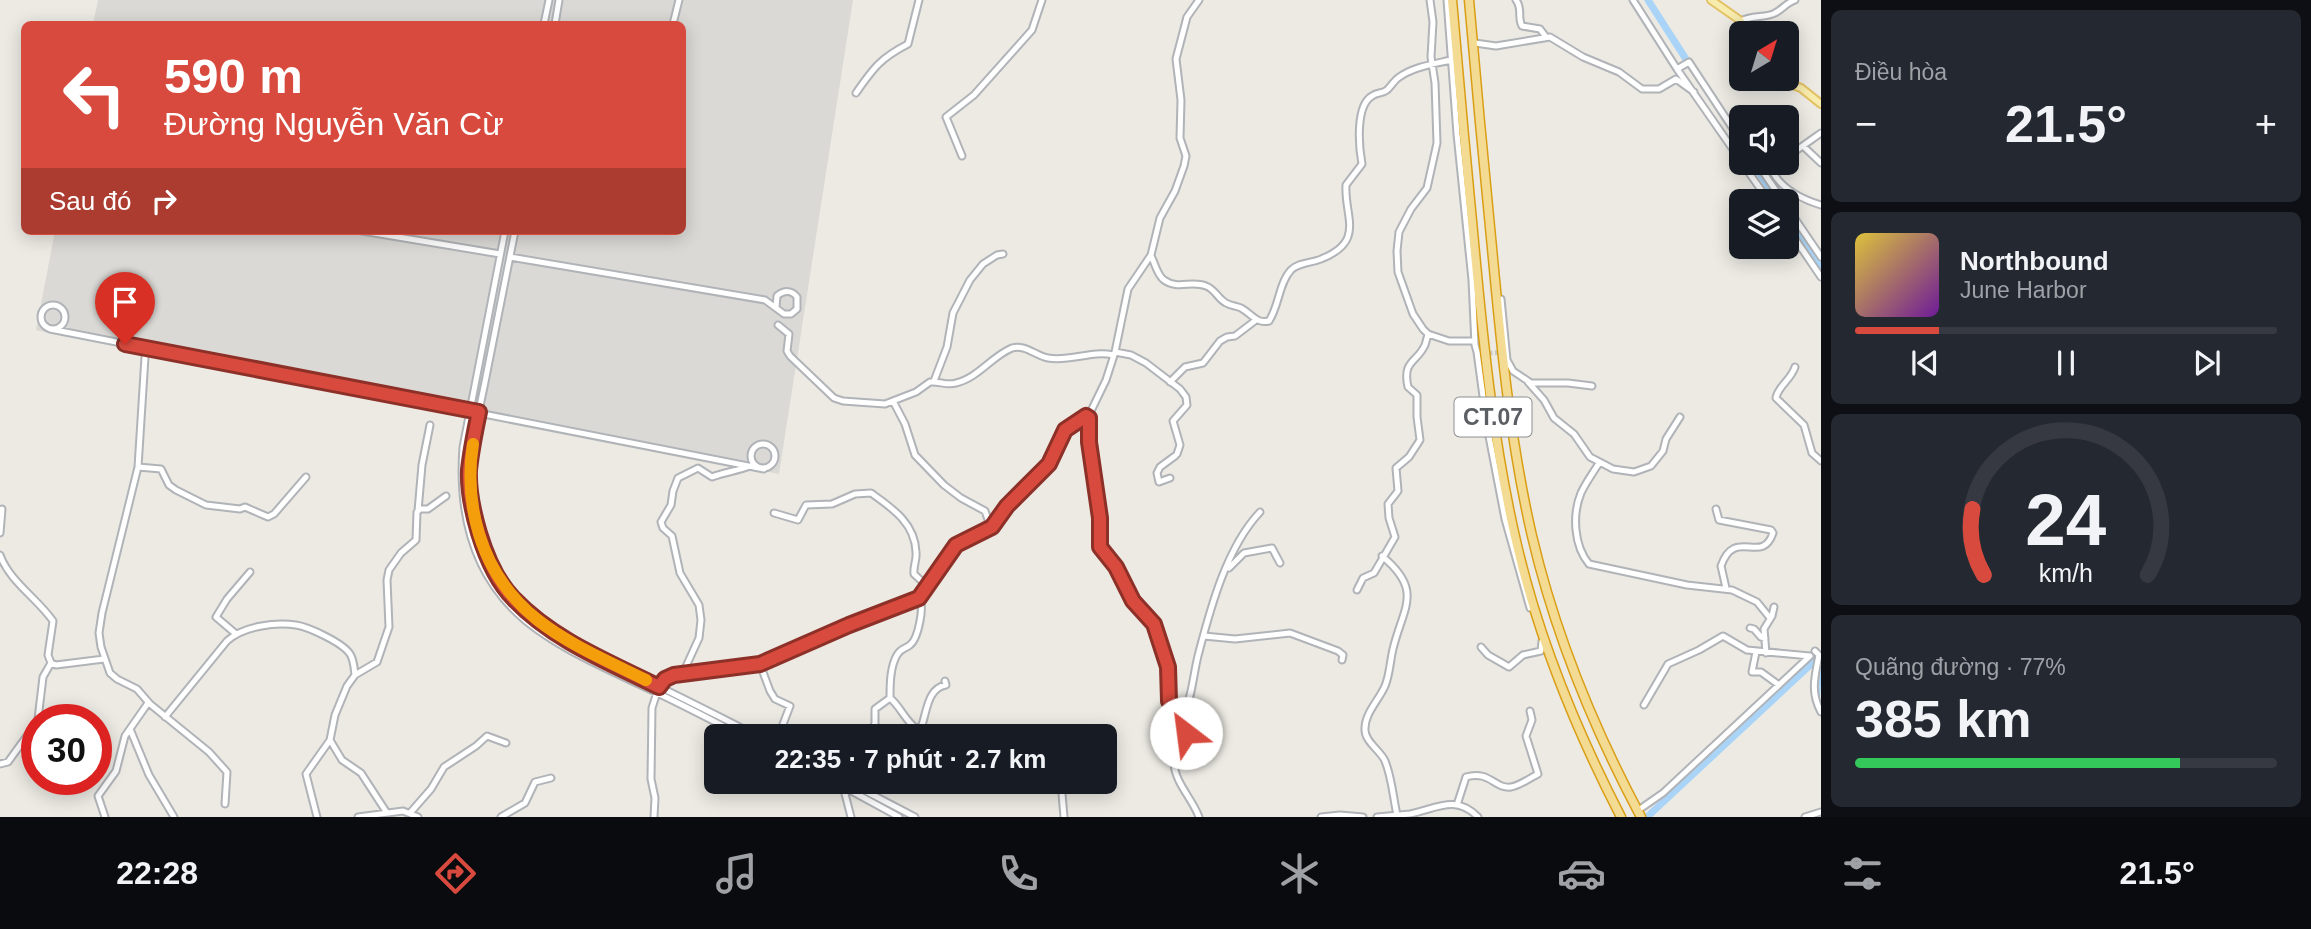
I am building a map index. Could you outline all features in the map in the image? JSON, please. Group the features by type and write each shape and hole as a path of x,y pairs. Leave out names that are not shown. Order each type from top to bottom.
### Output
{"highway":[{"name":"CT.07","path":"1449,0 1498,457 1516,542 1549,651 1581,736 1621,816"},
{"name":"CT.07","path":"1471,0 1505,383 1515,454 1532,537 1565,645 1597,729 1622,781 1642,814"}],"main road":[{"path":"1711,0 1741,21"},
{"path":"1799,87 1821,104"}],"street":[{"path":"544,21 548,0"},
{"path":"556,21 559,0"},
{"path":"674,21 679,0"},
{"path":"856,93 879,61 895,49 908,44 919,0"},
{"path":"962,156 946,117 974,95 1032,30 1042,0"},
{"path":"654,817 651,718 658,690 665,679 683,673 760,664 919,598 956,545 991,528 1007,506 1049,464 1065,430 1086,416 1099,397 1114,353 1128,289 1151,256 1160,218 1175,191 1185,162 1186,156 1180,138 1181,100 1176,59 1187,17 1199,0"},
{"path":"1430,0 1437,149 1427,188 1401,226 1397,251 1401,280 1416,319 1428,334 1449,341 1474,341"},
{"path":"1449,0 1451,60 1472,280 1474,341 1479,353 1487,426 1505,519 1543,645 1541,651 1523,655 1509,667 1480,647"},
{"path":"1471,0 1505,352 1510,368 1528,382 1544,400 1553,418 1574,434 1586,452 1599,463 1613,469 1646,469 1661,454 1666,439 1680,417"},
{"path":"1516,0 1521,7 1522,26 1540,29 1546,37"},
{"path":"1633,0 1729,143"},
{"path":"1741,21 1747,17 1775,13 1795,0"},
{"path":"1475,43 1496,46 1554,38 1583,57 1619,72 1642,89 1659,89 1676,79 1694,92"},
{"path":"1151,256 1162,278 1180,286 1194,283 1206,285 1224,302 1240,307 1256,320 1267,322 1272,317 1290,271 1298,265 1329,256 1349,235 1351,219 1346,185 1362,164 1359,126 1367,101 1372,96 1383,93 1402,75 1451,60"},
{"path":"1677,68 1687,62 1691,64 1729,123"},
{"path":"1799,149 1821,134"},
{"path":"1803,146 1821,163"},
{"path":"1775,175 1784,186 1797,195 1821,205"},
{"path":"1799,225 1821,257"},
{"path":"386,235 500,254"},
{"path":"504,235 463,447 461,495 465,520 482,565 507,603 526,621 582,657 731,724"},
{"path":"514,235 469,472 474,519 491,565 512,597 531,615 584,650 720,724"},
{"path":"1799,245 1821,278"},
{"path":"934,381 947,347 953,313 970,280 983,264 1003,254"},
{"path":"510,257 765,300 780,313 788,315 795,312 799,305 792,292 783,292 765,300"},
{"path":"776,307 777,296"},
{"path":"72,334 68,330 64,312 58,306 47,307 41,317 44,325 72,334 479,412 748,465 764,469 771,466 775,459 772,448 761,444 754,448 748,465 739,470 712,477 701,469 695,469 678,478 671,505 661,522 663,528 672,536 680,573 699,605 701,620 699,638 683,673"},
{"path":"50,329 58,328 65,319"},
{"path":"1170,382 1185,367 1203,363 1220,341 1235,336 1256,320"},
{"path":"778,326 789,334 788,353 834,398 843,401 878,404 893,401 934,381 949,385 958,383 1015,348 1026,348 1050,359 1114,353 1140,359 1184,394 1187,401 1186,408 1173,421 1180,445 1176,455 1160,467 1156,478 1159,482 1170,478"},
{"path":"1357,590 1363,578 1374,573 1395,537 1388,504 1398,491 1396,468 1409,457 1419,442 1417,395 1408,387 1406,376 1413,358 1425,345 1428,334"},
{"path":"145,357 138,467 99,634 104,659 115,677 137,689 148,703 206,749 227,772 225,804"},
{"path":"1795,367 1792,376 1776,398 1804,425 1812,453 1821,461"},
{"path":"1528,382 1592,386"},
{"path":"893,401 905,424 915,455 944,485 985,511 991,528"},
{"path":"1086,416 1089,418 1089,442 1100,518 1100,547 1116,567 1133,601 1154,624 1168,667 1169,701 1172,707 1184,716 1189,727 1176,757 1174,770 1194,803 1199,817"},
{"path":"317,817 306,774 330,740 343,693 355,675 377,662 389,627 389,570 401,553 416,540 415,517 430,425"},
{"path":"751,455 753,463 764,469"},
{"path":"1599,463 1581,492 1577,511 1578,546 1589,564 1687,585 1726,588 1757,602 1770,618"},
{"path":"138,467 161,469 172,488 206,505 240,509 245,507 268,517 274,514 306,477"},
{"path":"774,513 798,520 806,505 832,504 855,494 871,493 901,516 915,544 914,574 927,586"},
{"path":"418,511 428,509 446,496"},
{"path":"0,533 2,509"},
{"path":"1716,509 1719,520 1771,530 1773,533 1770,541 1760,548 1730,549 1721,566 1726,588"},
{"path":"1184,716 1213,600 1246,528 1260,512"},
{"path":"1225,573 1241,555 1258,550 1272,548 1280,563"},
{"path":"0,555 21,586 53,621 48,655 51,663"},
{"path":"1382,556 1398,572 1405,586 1408,602 1394,646 1388,678 1370,711 1365,730 1366,736 1384,758 1396,815"},
{"path":"482,565 491,565"},
{"path":"236,634 216,617 250,572"},
{"path":"919,598 923,608 915,638 911,644 901,649 895,658 890,698 916,729 924,722 933,692 939,686 946,685 945,681"},
{"path":"1766,653 1764,629 1774,607"},
{"path":"165,717 227,641 236,634 279,625 302,626 344,648 353,661 355,675"},
{"path":"1750,628 1765,638"},
{"path":"1204,636 1235,639 1290,633 1338,651 1343,655 1342,660"},
{"path":"1644,705 1668,664 1721,637 1756,652 1810,656"},
{"path":"1821,642 1814,675 1816,701 1821,712"},
{"path":"1756,652 1752,672 1761,672 1779,685"},
{"path":"1642,814 1810,656 1817,653"},
{"path":"51,663 56,665 104,659"},
{"path":"39,704 43,677 51,663"},
{"path":"760,664 775,699 790,706 783,724"},
{"path":"876,724 875,709 890,698"},
{"path":"105,817 98,796 118,768 124,738 148,703"},
{"path":"1457,805 1466,777 1485,776 1510,787 1538,774 1526,736 1532,720 1530,711"},
{"path":"130,729 149,775 174,817"},
{"path":"410,813 431,789 444,767 476,746 483,738 487,736 506,743"},
{"path":"330,740 342,760 361,773 387,813"},
{"path":"0,764 8,762 21,744"},
{"path":"501,817 525,803 535,782 551,778"},
{"path":"848,794 851,817"},
{"path":"861,794 899,817"},
{"path":"869,794 915,817"},
{"path":"1062,794 1064,817"},
{"path":"886,810 890,803"},
{"path":"1377,817 1457,805 1470,810 1478,817"},
{"path":"1805,817 1821,812"},
{"path":"358,817 387,813 410,813 418,817"},
{"path":"1321,817 1363,817"}],"shaded area":[{"path":"98,0 853,0 779,474 36,330 54,235 686,235 686,21 94,21"}],"waterway":[{"path":"1648,0 1691,67"},
{"path":"1761,175 1770,189"},
{"path":"1799,233 1821,267"},
{"path":"1647,817 1821,655"},
{"path":"1821,668 1821,702"}],"tunnel":[{"path":"1480,354 1502,352"}],"slow traffic":[{"path":"473,444 469,472 474,519 491,565 501,582 531,615 584,650 646,680"}],"route":[{"path":"125,344 479,412 469,472 470,495 482,543 501,582 531,615 552,629 584,650 659,687 665,679 674,675 760,664 849,625 913,602 919,598 952,549 988,531 1007,506 1049,464 1065,430 1086,416 1089,418 1089,442 1100,518 1100,547 1123,577 1133,601 1152,620 1156,628 1168,667 1169,701 1187,721 1189,727 1186,733"}]}
